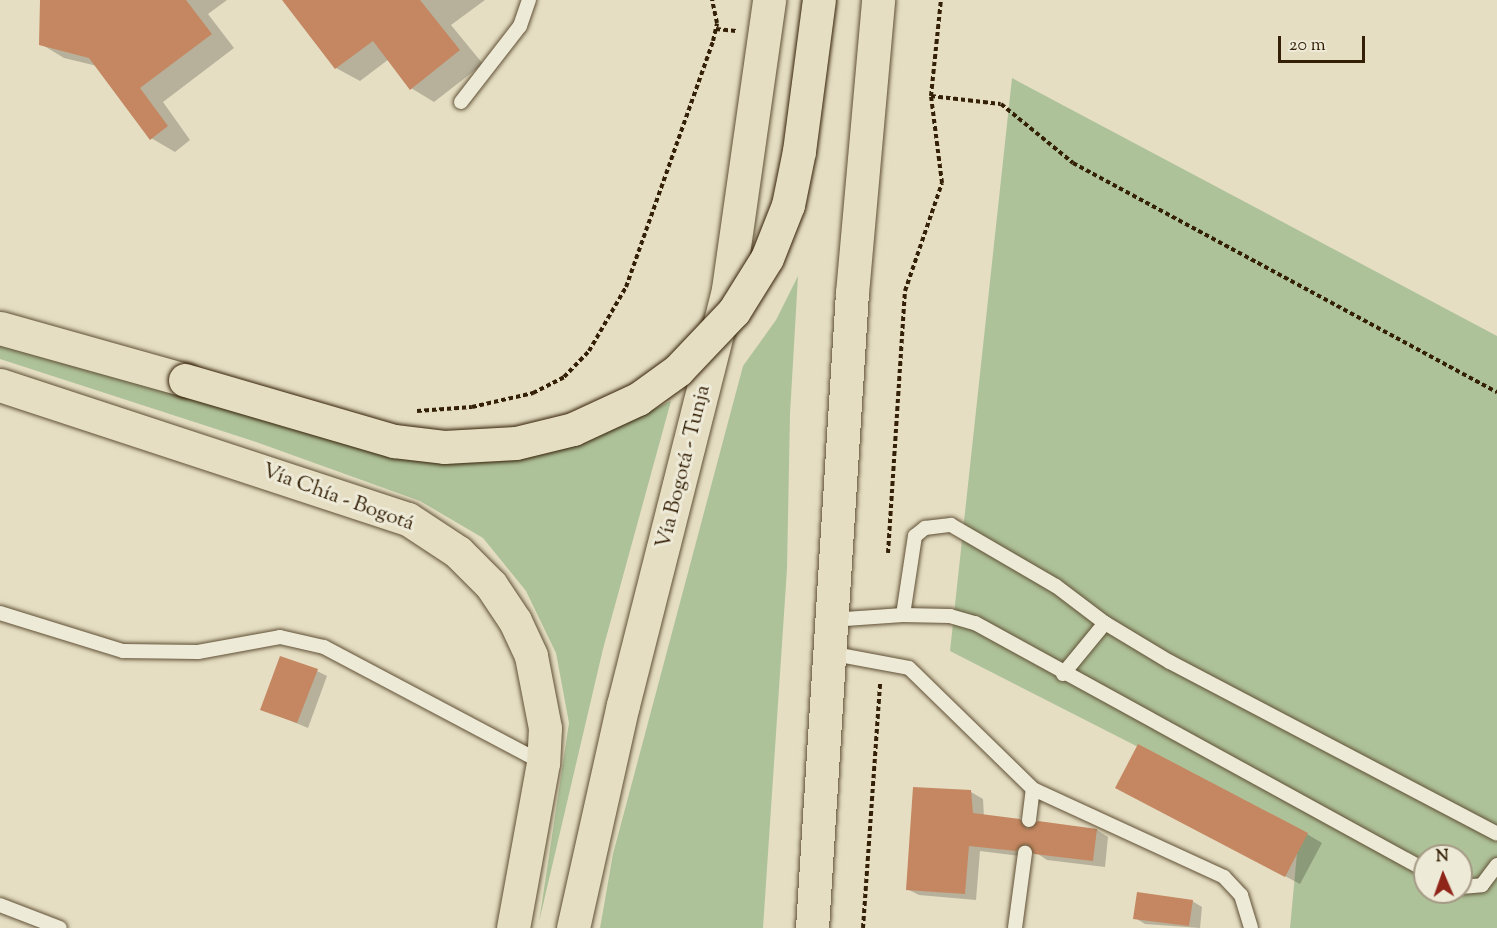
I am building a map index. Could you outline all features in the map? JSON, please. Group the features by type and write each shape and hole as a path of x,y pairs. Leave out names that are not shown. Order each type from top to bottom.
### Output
{"highway":[{"name":"Vía Bogotá - Tunja","path":"573,928 623,705 728,289 769,0"},
{"path":"9,327 394,441 444,447 516,443 573,429 638,399 678,370 734,311 767,258 788,205 799,151 819,0"},
{"path":"812,928 852,293 878,0"},
{"name":"Vía Chía - Bogotá","path":"0,385 408,519 458,552 491,585 515,621 531,656 545,728 543,764 513,928"}],"lane":[{"path":"460,102 520,27 529,0"},
{"path":"903,615 915,536 925,528 951,525 1056,586 1105,623 1497,834"},
{"path":"0,613 123,651 198,652 280,637 324,647 543,764"},
{"path":"831,620 903,615 950,616 975,623 1063,674 1413,864"},
{"path":"1063,674 1105,623"},
{"path":"830,653 909,668 1033,789 1224,877 1241,895 1251,928"},
{"path":"1029,820 1033,789"},
{"path":"1015,928 1025,853"},
{"path":"1473,886 1482,885 1497,866"},
{"path":"0,905 60,928"}],"path":[{"path":"406,415 426,408 472,407 533,393 564,377 589,351 626,287 713,41 717,22 712,0"},
{"path":"888,557 905,291 942,183 931,96 941,0"},
{"path":"931,96 1001,104 1073,163 1497,392"},
{"path":"863,928 881,663"}],"green space":[{"path":"1012,78 1497,336 1497,928 1290,928 1297,853 1307,833 950,651"},
{"path":"798,276 790,414 787,569 763,928 600,928 613,854 743,366 776,320"},
{"path":"0,339 390,452 473,463 583,444 671,401 603,649 539,922 569,723 556,653 526,591 483,538 420,501 253,441 0,359"}],"building":[{"path":"40,0 186,0 212,34 140,88 168,126 150,140 89,58 39,45"},
{"path":"282,0 420,0 460,50 410,90 373,41 335,69"},
{"path":"280,656 318,669 297,723 260,710"},
{"path":"1138,744 1308,833 1285,877 1115,788"},
{"path":"913,787 971,790 973,813 1020,819 1027,829 1038,821 1097,829 1093,861 1034,854 1026,844 1016,851 969,846 965,894 906,890"},
{"path":"1137,892 1193,900 1189,926 1133,919"}]}
